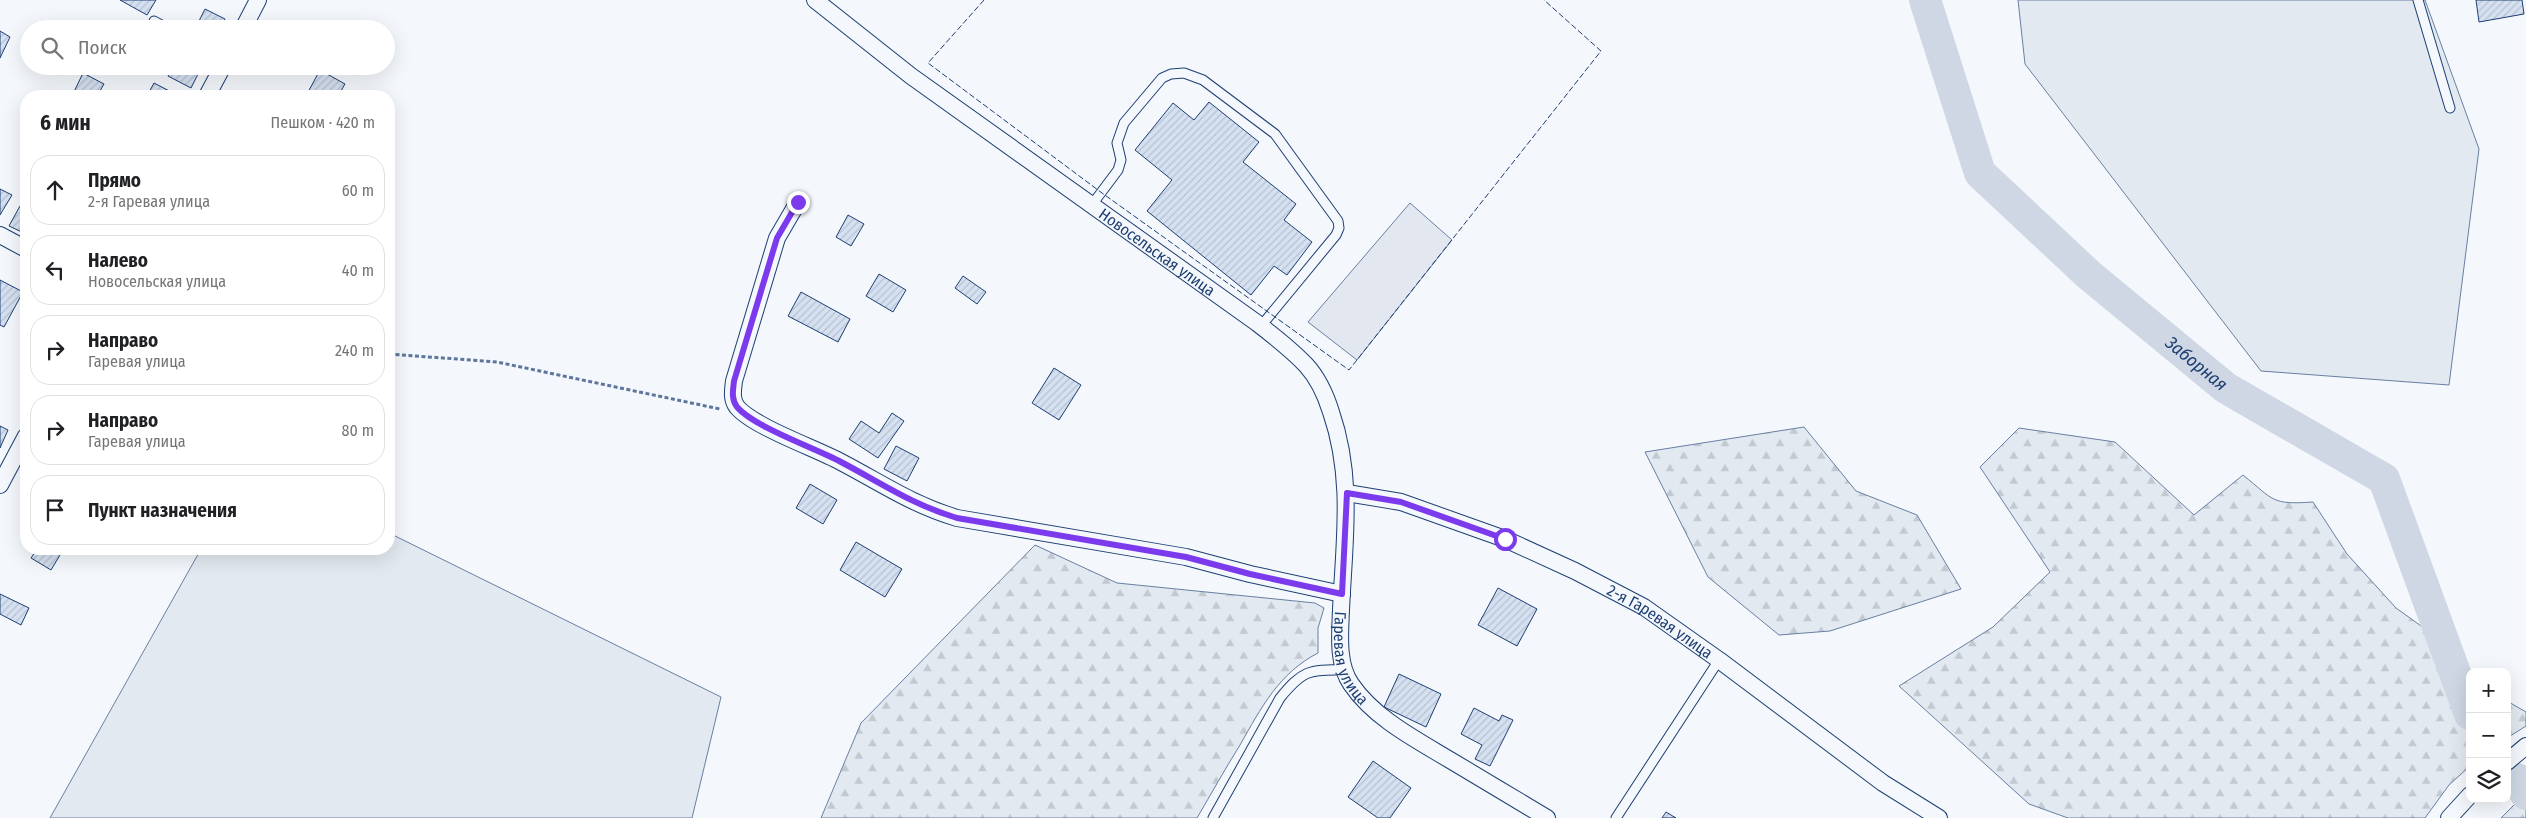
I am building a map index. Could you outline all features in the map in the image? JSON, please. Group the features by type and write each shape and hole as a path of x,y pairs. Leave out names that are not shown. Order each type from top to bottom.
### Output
{"street":[{"path":"248,20 258,0"},
{"name":"Новосельская улица","path":"815,0 911,76 1261,326 1307,366 1320,386 1340,438 1347,493 1342,594"},
{"path":"210,90 218,75"},
{"name":"Гаревая улица","path":"798,202 777,238 734,381 732,396 736,406 746,415 785,436 842,462 892,492 957,518 1186,557 1250,574 1342,594 1340,625 1343,670 1351,685 1365,700 1406,733 1547,818"},
{"path":"0,235 20,246"},
{"path":"0,485 20,447"},
{"name":"2-я Гаревая улица","path":"1347,493 1401,502 1505,539 1575,571 1644,608 1719,660 1883,783 1939,818"},
{"path":"2511,759 2526,746"},
{"path":"2449,818 2466,799"}],"lane":[{"path":"2418,0 2450,108"},
{"path":"1091,206 1118,170 1121,160 1117,143 1119,132 1152,89 1162,78 1171,74 1184,73 1203,80 1275,134 1338,221 1339,228 1336,235 1261,326"},
{"path":"1616,818 1719,660"},
{"path":"1213,818 1280,698 1293,682 1304,673 1316,669 1343,670"}],"path":[{"path":"395,354 497,362 746,415"}],"green space":[{"path":"2018,0 2425,0 2479,149 2449,385 2261,371 2025,64"},
{"path":"1804,427 1856,491 1917,515 1961,589 1830,631 1779,635 1708,577 1645,452"},
{"path":"2019,428 2115,442 2194,515 2243,475 2274,499 2289,503 2313,502 2347,554 2396,608 2456,651 2467,668 2466,770 2449,785 2425,818 2068,818 2029,804 1899,686 1993,627 2050,572 1980,467"},
{"path":"395,536 721,697 692,818 50,818 198,555 395,555"},
{"path":"1035,545 1117,583 1315,603 1324,608 1318,628 1318,653 1292,671 1272,693 1197,818 821,818 861,723"},
{"path":"2511,703 2526,712 2526,726 2511,735"},
{"path":"2526,793 2526,818 2501,818"}],"shaded area":[{"path":"1410,203 1452,240 1357,360 1308,322"}],"building":[{"path":"120,0 156,0 147,15"},
{"path":"2476,0 2522,0 2524,14 2479,22"},
{"path":"205,9 225,19 224,20 200,20"},
{"path":"0,31 10,37 0,58"},
{"path":"82,75 87,75 104,84 100,90 75,90"},
{"path":"168,75 198,75 191,88"},
{"path":"317,75 329,75 345,84 342,90 309,90"},
{"path":"154,83 167,90 150,90"},
{"path":"1209,102 1259,142 1243,162 1296,204 1284,220 1312,242 1287,275 1274,266 1251,295 1147,211 1172,180 1135,150 1173,103 1194,120"},
{"path":"0,189 12,195 0,215"},
{"path":"20,206 20,231 9,226"},
{"path":"848,215 864,224 851,246 836,237"},
{"path":"879,274 906,290 893,312 866,296"},
{"path":"963,276 986,292 977,304 955,288"},
{"path":"0,280 20,290 20,298 4,327 0,325"},
{"path":"801,292 850,319 838,342 788,316"},
{"path":"1054,368 1081,385 1059,420 1032,403"},
{"path":"892,413 904,421 878,458 849,439 861,421 879,433"},
{"path":"0,426 8,430 0,448"},
{"path":"896,446 919,458 907,481 884,469"},
{"path":"810,484 837,500 823,524 796,508"},
{"path":"856,542 902,569 885,597 840,570"},
{"path":"33,555 60,555 51,570 31,558"},
{"path":"1498,588 1537,609 1517,646 1478,625"},
{"path":"0,594 29,608 21,625 0,614"},
{"path":"1399,674 1441,694 1426,727 1384,707"},
{"path":"1474,708 1499,721 1502,715 1513,720 1490,766 1475,759 1482,745 1461,734"},
{"path":"1373,761 1411,788 1390,818 1378,818 1348,797"},
{"path":"1666,812 1676,818 1662,818"}],"waterway":[{"name":"Заборная","path":"1925,0 1980,173 2089,275 2226,388 2384,479 2470,713"},
{"name":"Заборная","path":"2517,779 2526,794"}],"fence":[{"path":"984,0 928,63 1102,193 1349,370 1601,51 1544,0"}],"route":[{"path":"798,202 777,238 734,381 732,396 736,406 746,415 785,436 842,462 892,492 929,509 957,518 979,520 1186,557 1250,574 1342,594 1347,493 1401,502 1505,539"}]}
